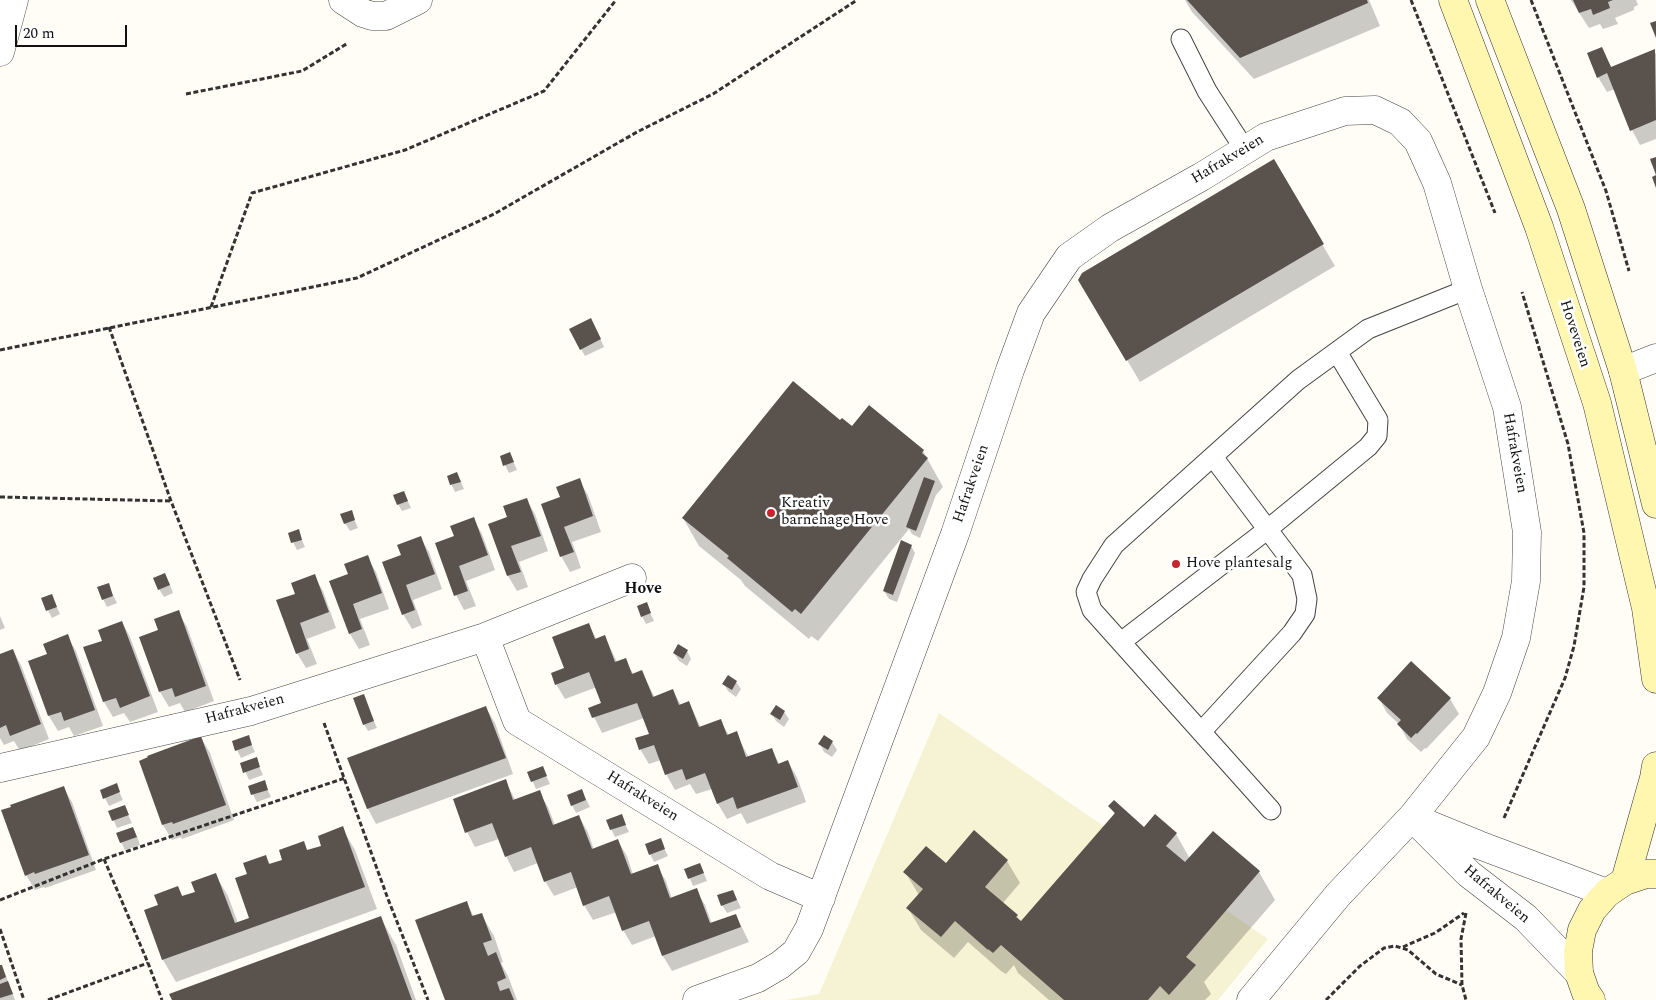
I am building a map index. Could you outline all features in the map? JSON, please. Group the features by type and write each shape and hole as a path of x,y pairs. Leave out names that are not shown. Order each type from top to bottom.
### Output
{"main road":[{"name":"Hoveveien","path":"1453,0 1539,227 1597,403 1646,608 1656,679"},
{"path":"1490,0 1571,209 1623,371 1656,504"},
{"path":"1616,887 1654,778 1656,766"},
{"path":"1585,992 1578,952 1582,930 1592,910 1616,887 1646,874 1656,874"}],"street":[{"path":"0,52 14,0"},
{"path":"343,0 363,13 372,16 386,16 418,0"},
{"name":"Hafrakveien","path":"697,1000 758,978 785,961 796,952 809,928 955,534 1031,313 1069,257 1110,228 1266,137 1345,111 1375,110 1400,122 1418,140 1437,183 1468,289 1507,407 1527,532 1526,581 1516,638 1497,693 1476,737 1412,817"},
{"path":"1623,371 1656,358"},
{"name":"Hafrakveien","path":"0,768 251,710 312,692 485,637 632,578"},
{"name":"Hafrakveien","path":"485,637 517,720 770,876 821,898"},
{"path":"1251,1000 1338,895 1412,817"},
{"name":"Hafrakveien","path":"1412,817 1479,845 1616,887"},
{"name":"Hafrakveien","path":"1412,817 1469,874 1526,918 1585,992"}],"lane":[{"path":"1181,39 1207,91 1245,150"},
{"path":"1271,810 1092,610 1086,592 1092,578 1114,546 1298,380 1368,329 1468,289"},
{"path":"1120,642 1268,529 1368,447 1377,436 1378,420 1336,352"},
{"path":"1201,732 1292,634 1305,614 1307,599 1302,575 1213,457"}],"path":[{"path":"211,307 252,194 405,150 544,91 616,0"},
{"path":"0,350 356,278 494,214 637,132 713,94 857,0"},
{"path":"186,94 302,71 357,37 372,16"},
{"path":"109,327 251,710"},
{"path":"0,496 172,501"},
{"path":"312,692 388,899 428,1000"},
{"path":"0,900 104,859 345,778"},
{"path":"104,859 162,1000"},
{"path":"1326,1000 1360,966 1384,948 1403,947 1435,933 1466,911 1462,939 1462,984 1466,1000"},
{"path":"0,929 24,1000"},
{"path":"1403,947 1436,974 1462,984"},
{"path":"48,1000 148,963"}],"shaded area":[{"path":"939,713 1268,939 1218,1000 786,1000 819,994"}],"building":[{"path":"1187,0 1367,0 1368,3 1240,58"},
{"path":"1573,0 1613,0 1608,2 1610,8 1593,15 1591,9 1579,13"},
{"path":"1656,21 1656,38 1650,23"},
{"path":"1602,47 1611,67 1655,49 1656,120 1630,131 1607,73 1597,78 1587,53"},
{"path":"1656,157 1656,175 1650,159"},
{"path":"1274,159 1324,244 1126,361 1078,280 1082,273"},
{"path":"1656,175 1656,188 1652,177"},
{"path":"591,318 601,339 580,350 569,329"},
{"path":"793,381 840,420 842,418 852,426 869,405 924,450 922,453 928,458 801,614 795,609 792,612 727,558 729,556 682,518"},
{"path":"510,452 514,462 503,466 500,456"},
{"path":"457,472 461,482 450,485 447,476"},
{"path":"924,477 935,481 916,531 906,527"},
{"path":"580,478 593,516 564,527 574,552 560,557 541,504 560,497 556,487"},
{"path":"404,491 408,501 397,505 393,495"},
{"path":"527,498 541,536 511,546 521,572 507,576 488,524 507,517 503,506"},
{"path":"352,510 355,520 344,524 340,514"},
{"path":"474,517 488,555 459,566 468,591 454,596 435,543 454,536 450,526"},
{"path":"299,529 302,540 291,543 288,533"},
{"path":"421,536 435,574 406,585 415,610 402,615 382,562 401,555 397,545"},
{"path":"901,540 912,545 893,595 883,591"},
{"path":"368,555 382,593 353,604 362,629 349,634 329,581 348,574 344,564"},
{"path":"165,573 170,585 158,590 153,578"},
{"path":"315,574 329,612 300,623 309,649 296,654 276,600 295,594 291,583"},
{"path":"109,583 113,596 102,600 97,587"},
{"path":"52,594 57,607 46,611 41,598"},
{"path":"647,602 651,613 641,617 637,606"},
{"path":"179,610 206,686 175,697 172,688 159,692 139,637 158,630 154,619"},
{"path":"122,621 150,696 120,708 116,698 103,702 83,647 102,641 98,630"},
{"path":"589,623 595,639 605,635 615,662 626,658 632,674 642,670 653,697 673,689 679,705 689,701 699,727 721,719 727,735 737,731 746,757 772,748 778,764 788,760 798,787 737,809 733,797 717,804 705,773 686,780 682,769 665,775 654,745 639,750 635,738 649,734 637,703 592,718 588,708 601,703 589,672 555,685 551,673 564,668 552,637"},
{"path":"68,634 95,710 64,721 61,712 48,716 28,661 47,654 43,644"},
{"path":"678,644 688,650 683,659 673,653"},
{"path":"13,649 41,724 10,736 6,725 0,728 0,654"},
{"path":"1411,661 1451,698 1411,738 1397,724 1401,720 1377,698"},
{"path":"728,675 737,681 732,690 722,684"},
{"path":"364,694 374,721 363,725 353,698"},
{"path":"776,705 785,711 780,720 770,714"},
{"path":"486,706 506,758 367,809 347,758"},
{"path":"249,735 252,745 235,751 232,741"},
{"path":"824,735 833,741 828,750 818,744"},
{"path":"201,736 226,805 173,824 172,822 162,825 139,761 147,756"},
{"path":"257,757 260,767 243,773 240,763"},
{"path":"543,766 547,776 531,782 527,772"},
{"path":"506,779 513,800 540,790 553,825 579,815 592,849 618,839 631,874 658,864 670,898 697,888 710,923 736,914 741,927 662,956 649,921 622,931 609,896 583,906 571,872 544,882 531,847 505,857 492,823 465,833 453,799"},
{"path":"265,780 268,790 251,795 248,786"},
{"path":"117,783 120,792 103,799 100,790"},
{"path":"64,786 89,855 25,876 1,810"},
{"path":"582,789 586,800 571,806 567,795"},
{"path":"1114,800 1144,827 1155,814 1177,833 1166,846 1185,862 1213,831 1260,871 1186,957 1196,965 1169,995 1160,986 1148,1000 1064,1000 1001,945 993,953 955,921 941,937 906,908 923,889 903,872 926,846 946,863 974,830 1008,860 985,887 1018,915 1016,917 1021,921 1115,813 1108,806"},
{"path":"125,805 129,815 112,821 108,811"},
{"path":"622,814 626,825 610,830 606,820"},
{"path":"343,826 365,887 162,960 144,910 158,905 154,895 178,886 182,896 195,892 191,882 216,873 235,923 249,918 235,878 247,874 243,863 266,855 269,864 282,860 279,850 304,841 307,850 321,846 318,836"},
{"path":"133,827 137,837 120,843 116,833"},
{"path":"661,838 665,849 649,855 645,844"},
{"path":"700,863 704,873 688,879 684,869"},
{"path":"733,890 737,900 721,906 717,895"},
{"path":"467,901 472,916 482,913 492,940 483,943 488,956 496,952 506,978 497,982 500,991 509,988 514,1000 445,1000 415,920"},
{"path":"381,916 412,1000 172,1000 169,994"},
{"path":"0,965 2,965 6,977 0,980"},
{"path":"8,981 13,994 0,998 0,984"}],"place":[{"name":"Kreativ barnehage Hove","path":"771,513"},
{"name":"Hove plantesalg","path":"1176,564"}],"district":[{"name":"Hove","path":"643,590"}]}
